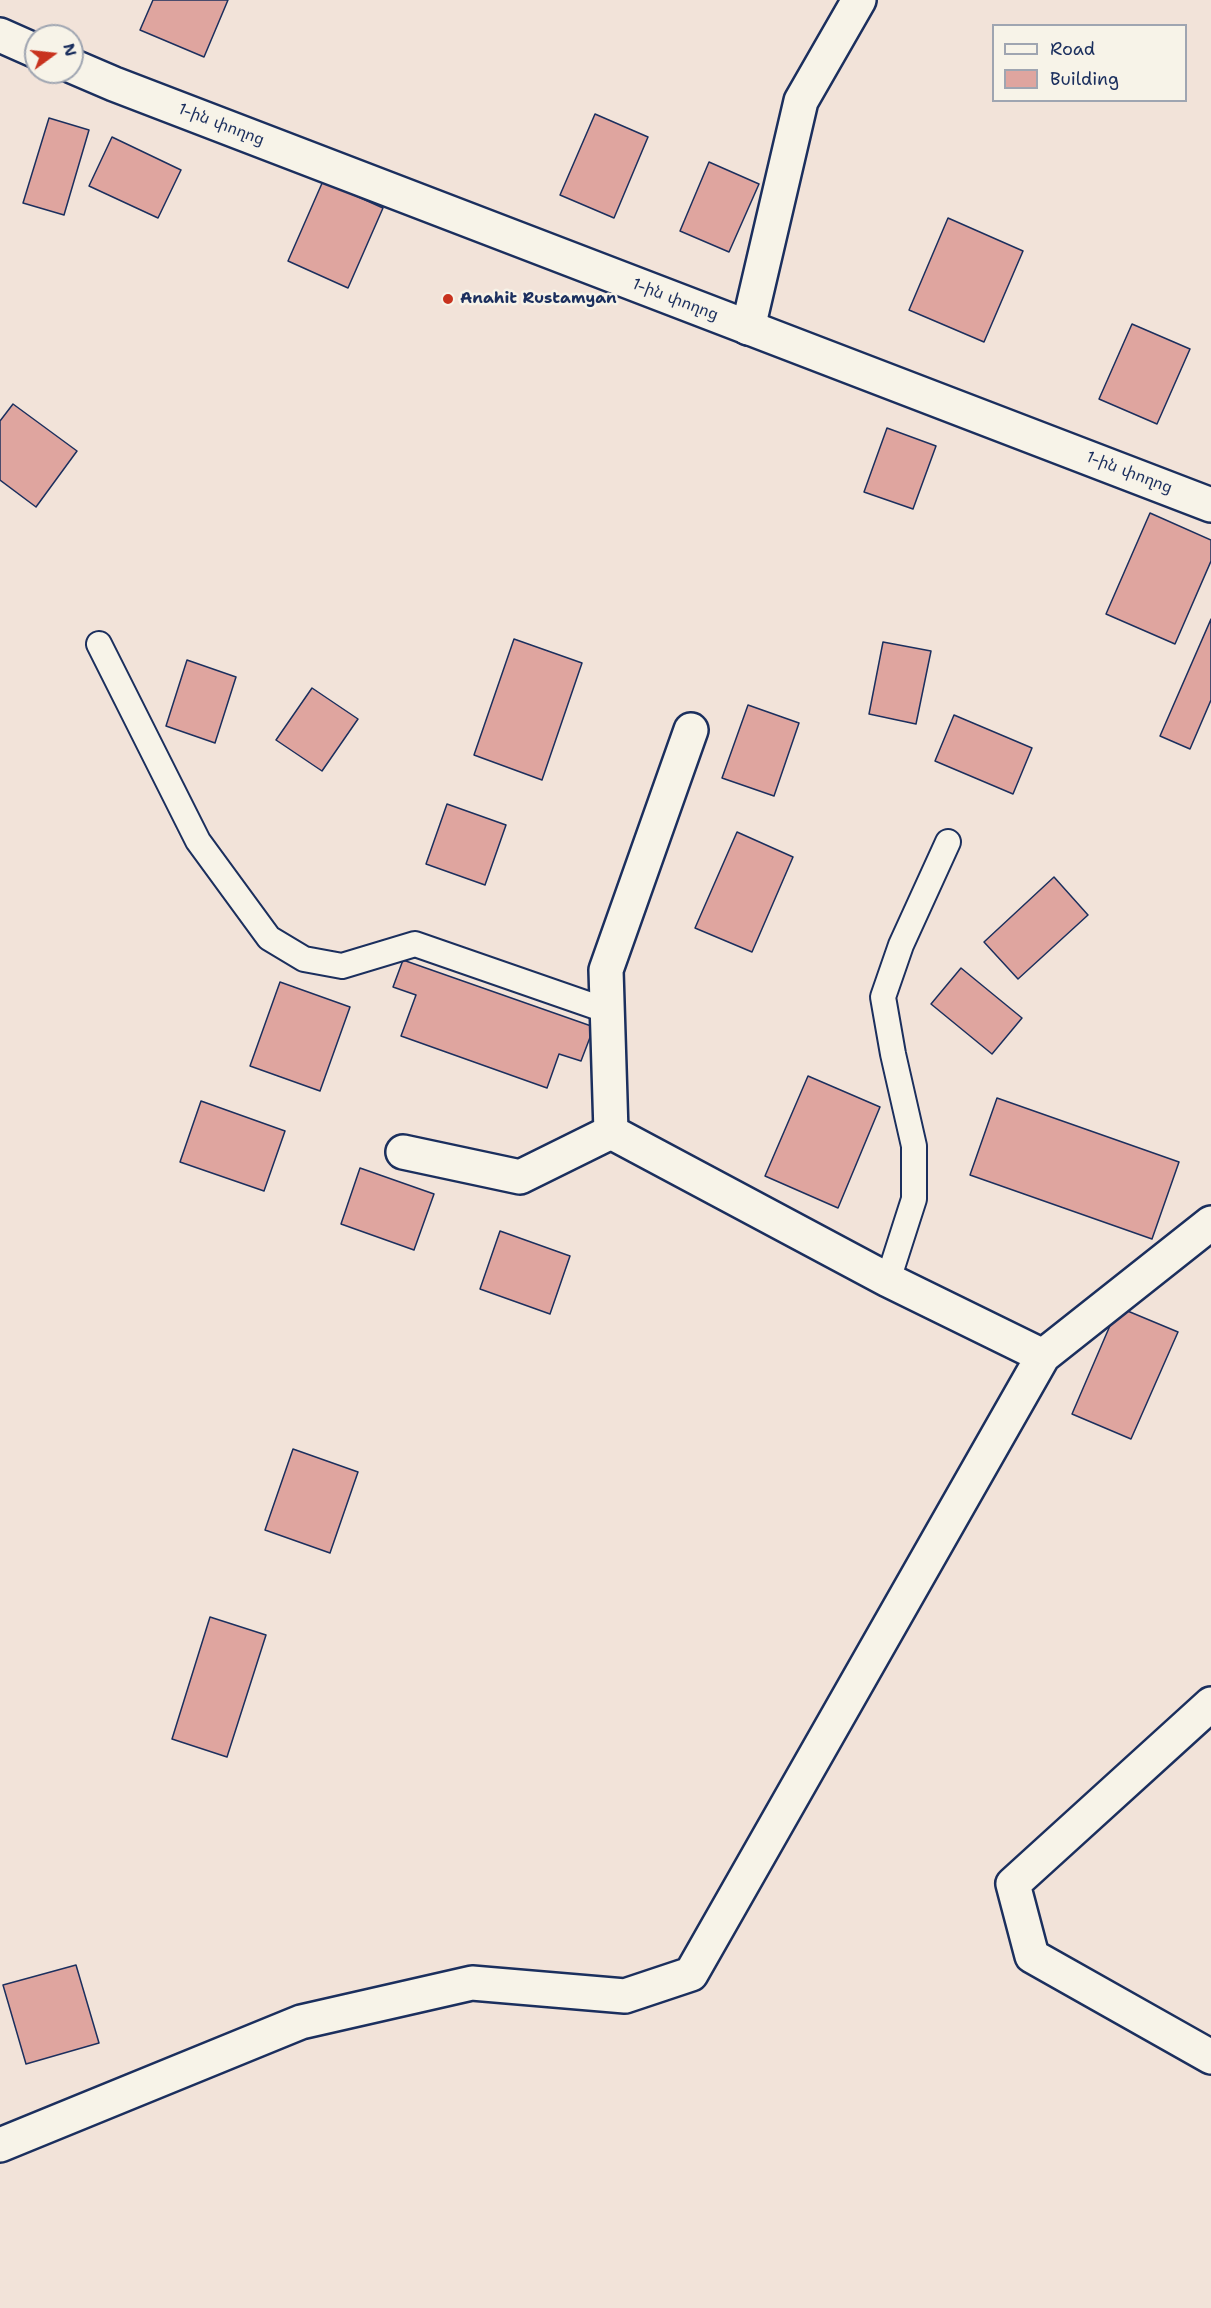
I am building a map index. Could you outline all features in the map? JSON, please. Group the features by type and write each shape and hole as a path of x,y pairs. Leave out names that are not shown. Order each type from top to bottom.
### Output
{"street":[{"path":"748,328 801,101 859,0"},
{"path":"0,35 24,46"},
{"name":"1-ին փողոց","path":"84,71 1211,505"},
{"path":"611,1132 606,970 691,730"},
{"path":"611,1132 888,1280 1043,1356"},
{"path":"403,1152 520,1178 611,1132"},
{"path":"0,2145 301,2022 472,1983 625,1996 691,1974 1043,1356 1211,1224"},
{"path":"1211,1704 1013,1884 1032,1956 1211,2057"}],"lane":[{"path":"99,644 198,841 269,938 304,959 342,966 415,944 608,1011"},
{"path":"888,1280 914,1199 914,1146 892,1054 883,996 901,945 948,842"}],"building":[{"path":"153,0 228,0 204,57 140,30"},
{"path":"595,114 648,137 614,218 560,195"},
{"path":"49,118 89,130 64,215 23,203"},
{"path":"112,137 181,170 158,218 89,186"},
{"path":"709,162 759,184 729,252 680,231"},
{"path":"323,181 383,208 348,288 288,261"},
{"path":"948,218 1023,251 984,342 909,310"},
{"path":"1132,324 1190,349 1157,424 1099,399"},
{"path":"13,404 77,451 36,507 0,480 0,421"},
{"path":"887,428 936,446 913,509 864,492"},
{"path":"1150,513 1211,540 1211,561 1175,644 1106,614"},
{"path":"1211,619 1211,700 1190,749 1160,736"},
{"path":"514,639 582,663 542,780 474,755"},
{"path":"883,642 931,651 916,724 869,714"},
{"path":"187,660 236,677 215,743 166,726"},
{"path":"312,688 358,719 322,771 276,740"},
{"path":"748,705 799,723 774,796 722,778"},
{"path":"954,715 1032,748 1013,794 935,761"},
{"path":"447,804 506,825 485,885 426,864"},
{"path":"737,832 793,857 752,952 695,928"},
{"path":"1054,877 1088,915 1018,979 984,942"},
{"path":"403,960 594,1027 581,1061 559,1054 547,1088 401,1036 416,995 393,987"},
{"path":"961,968 1022,1018 992,1054 931,1004"},
{"path":"280,982 350,1007 320,1091 250,1066"},
{"path":"808,1076 880,1107 838,1208 765,1176"},
{"path":"997,1098 1179,1162 1152,1239 970,1175"},
{"path":"201,1101 285,1131 264,1191 180,1162"},
{"path":"360,1168 434,1194 414,1250 341,1224"},
{"path":"500,1231 570,1256 550,1314 480,1289"},
{"path":"1118,1307 1178,1332 1131,1439 1072,1414"},
{"path":"293,1449 358,1472 330,1553 265,1530"},
{"path":"210,1617 266,1635 227,1757 172,1739"},
{"path":"76,1965 99,2043 26,2064 3,1985"}],"place":[{"name":"Anahit Rustamyan","path":"448,299"}]}
